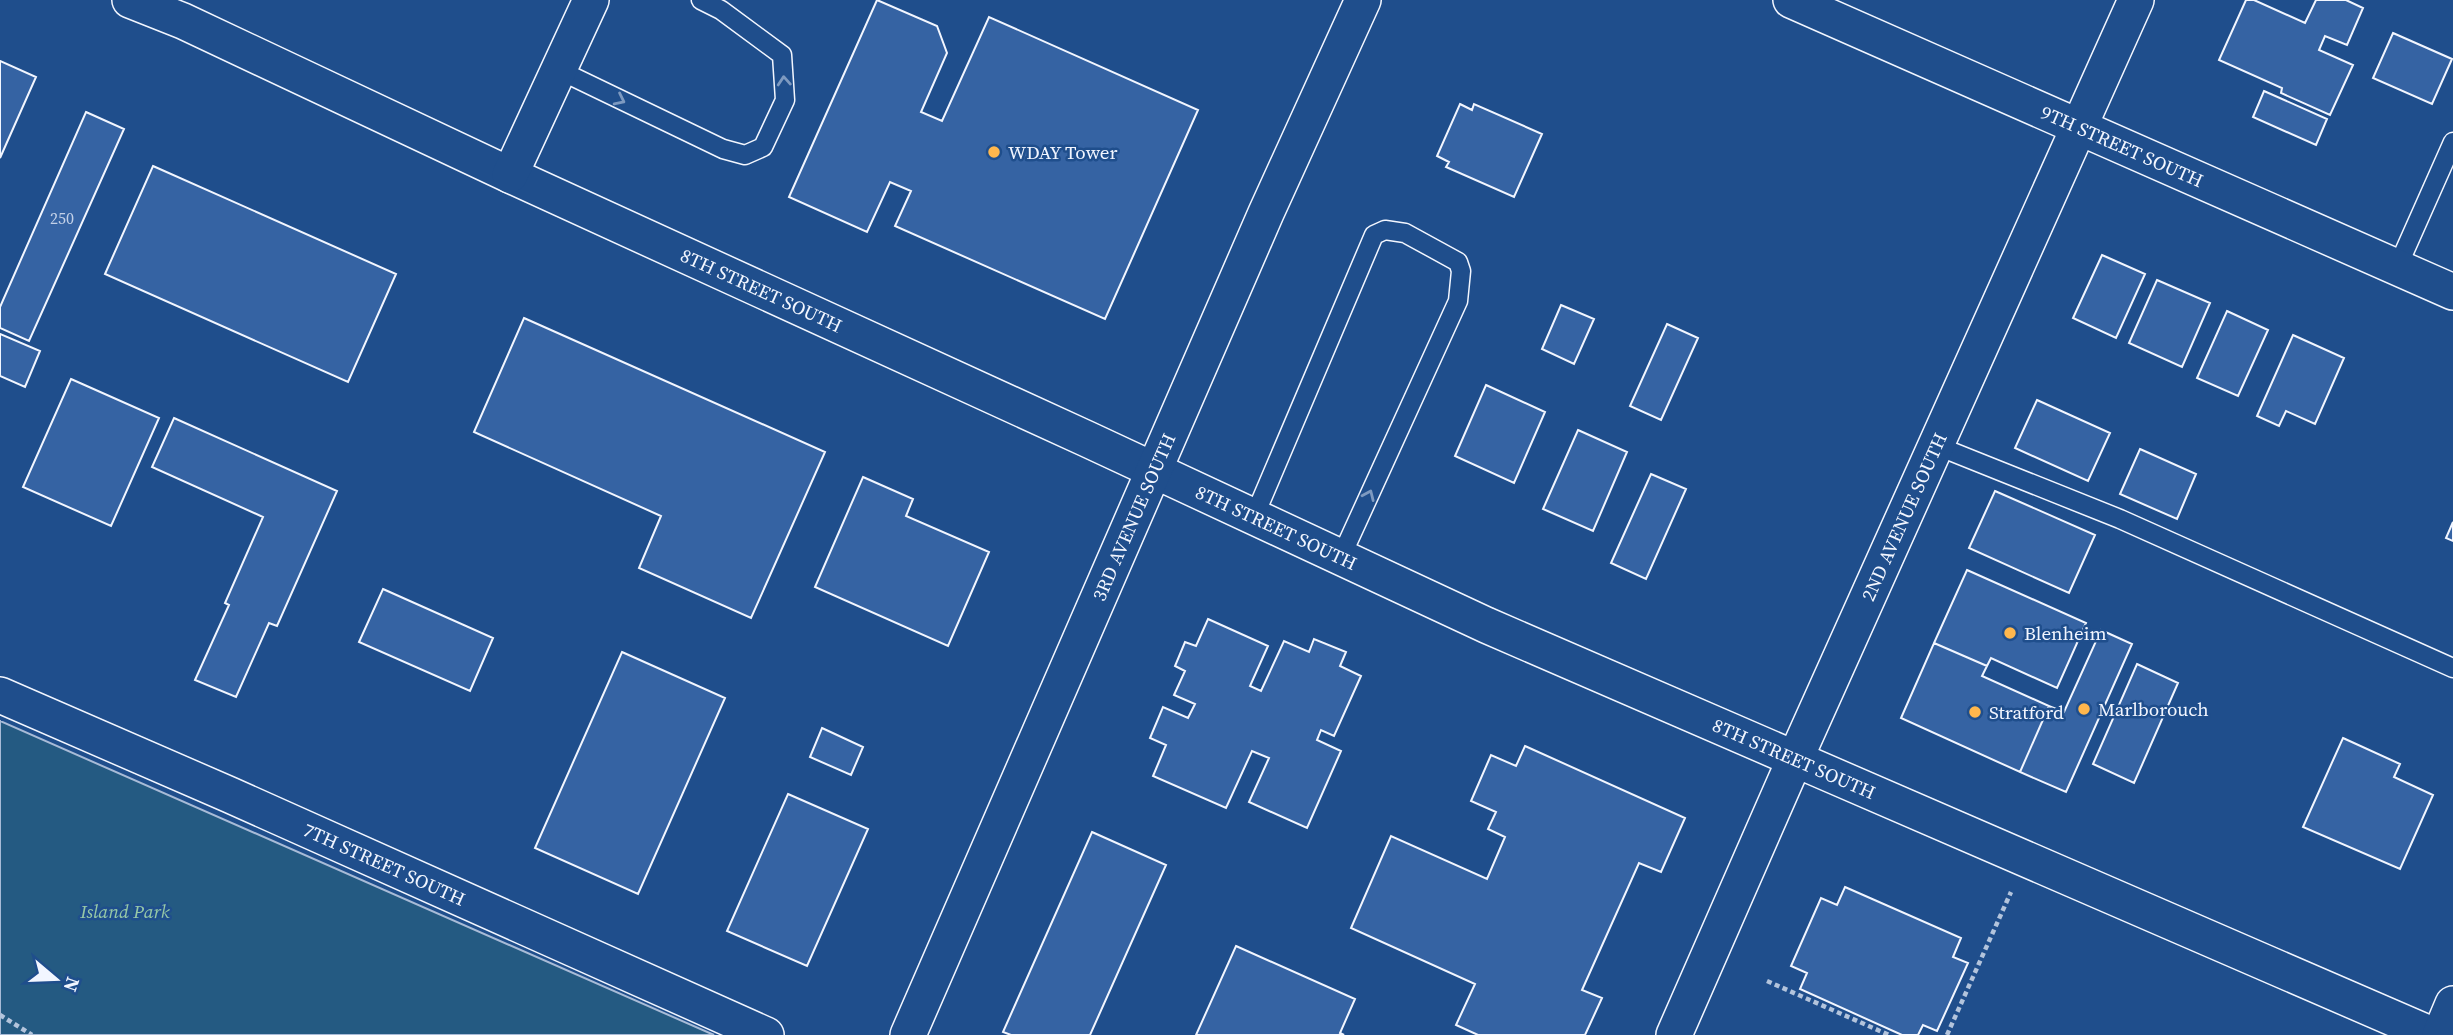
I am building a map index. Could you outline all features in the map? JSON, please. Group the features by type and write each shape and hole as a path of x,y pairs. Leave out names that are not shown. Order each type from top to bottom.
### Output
{"street":[{"name":"8TH STREET SOUTH","path":"130,0 183,22 510,176 1486,625 2432,1035"},
{"path":"510,176 591,0"},
{"name":"3RD AVENUE SOUTH","path":"908,1035 1266,213 1363,0"},
{"name":"9TH STREET SOUTH","path":"1791,0 2453,292"},
{"name":"2ND AVENUE SOUTH","path":"1674,1035 1935,445 2136,0"},
{"name":"7TH STREET SOUTH","path":"0,695 766,1035"},
{"path":"2440,1035 2453,1004"}],"lane":[{"path":"559,70 723,149 745,155 763,147 785,100 782,55 721,10 701,0"},
{"path":"2398,268 2453,142"},
{"path":"1254,517 1374,235 1385,230 1405,233 1458,262 1461,271 1458,301 1341,557"},
{"path":"1935,445 2120,519 2453,668"}],"path":[{"path":"1947,1035 2026,859"},
{"path":"1767,981 1889,1035"},
{"path":"0,1015 32,1035"}],"green space":[{"name":"Island Park","path":"0,721 714,1035 0,1035"}],"building":[{"name":"WDAY Tower","path":"877,0 937,26 947,53 921,112 942,121 989,17 1198,110 1105,319 895,226 911,191 890,182 867,232 789,197"},
{"path":"2246,0 2254,0 2305,23 2316,0 2346,0 2363,8 2347,45 2325,36 2319,50 2353,65 2330,115 2281,93 2282,88 2219,60"},
{"path":"2393,33 2452,59 2432,104 2373,78"},
{"path":"0,61 36,77 0,158"},
{"path":"2264,91 2327,119 2316,145 2253,117"},
{"path":"1460,104 1472,110 1474,104 1542,134 1514,197 1446,167 1449,162 1437,156"},
{"path":"86,112 124,129 29,341 0,328 0,307"},
{"path":"153,166 396,274 348,382 105,274"},
{"path":"2102,255 2145,274 2116,338 2073,318"},
{"path":"2157,280 2210,303 2182,367 2129,343"},
{"path":"1561,305 1594,319 1574,364 1542,349"},
{"path":"2227,311 2268,330 2238,396 2197,378"},
{"path":"524,318 825,452 751,618 639,568 661,516 474,432"},
{"path":"1667,324 1698,338 1661,420 1630,406"},
{"path":"0,334 40,351 25,387 0,376"},
{"path":"2293,335 2344,358 2315,424 2286,411 2279,426 2257,416"},
{"path":"71,379 159,418 111,526 23,487"},
{"path":"1486,385 1545,412 1514,483 1455,456"},
{"path":"2037,400 2110,433 2088,481 2015,448"},
{"path":"174,418 337,491 277,626 269,623 236,697 195,680 229,605 225,603 263,517 152,467"},
{"path":"1578,430 1627,452 1593,531 1543,509"},
{"path":"2140,449 2196,474 2177,519 2120,494"},
{"path":"1651,474 1686,489 1646,579 1611,563"},
{"path":"863,477 913,499 906,516 989,552 948,646 815,587"},
{"path":"1995,491 2095,535 2069,593 1969,548"},
{"path":"2453,522 2453,541 2446,538"},
{"name":"Blenheim","path":"1967,570 2086,623 2057,688 1991,658 1987,666 1934,643"},
{"path":"383,589 493,638 470,691 359,642"},
{"path":"1208,619 1268,646 1250,686 1261,691 1284,641 1309,652 1314,639 1346,652 1340,666 1361,676 1334,736 1321,730 1317,740 1341,751 1307,828 1249,802 1269,758 1252,751 1226,808 1153,776 1166,745 1150,738 1163,707 1188,718 1195,704 1174,695 1185,671 1175,666 1185,642 1196,646"},
{"name":"Marlborouch","path":"2101,630 2132,644 2066,792 2020,772 2049,706 2064,712"},
{"name":"Stratford","path":"1934,643 1987,666 1982,676 2049,706 2020,772 1901,718"},
{"path":"622,652 725,698 638,894 535,848"},
{"path":"2137,664 2178,683 2134,783 2093,764"},
{"path":"822,728 863,747 851,775 810,757"},
{"path":"2343,738 2400,764 2394,777 2433,795 2400,869 2303,827"},
{"path":"1525,746 1685,818 1661,872 1639,863 1582,990 1602,998 1585,1035 1478,1035 1456,1025 1475,984 1351,928 1391,836 1487,879 1505,837 1488,829 1496,812 1471,801 1491,755 1516,766"},
{"path":"788,794 868,829 807,966 727,931"},
{"path":"1092,832 1166,865 1090,1035 1011,1035 1003,1032"},
{"path":"1845,887 1961,938 1953,957 1968,963 1937,1031 1923,1025 1918,1035 1902,1035 1800,989 1807,973 1791,966 1821,898 1837,905"},
{"path":"1236,946 1355,999 1340,1033 1344,1035 1196,1035"}],"place":[{"name":"WDAY Tower","path":"994,152"},
{"name":"Blenheim","path":"2010,633"},
{"name":"Marlborouch","path":"2084,709"},
{"name":"Stratford","path":"1975,712"}]}
